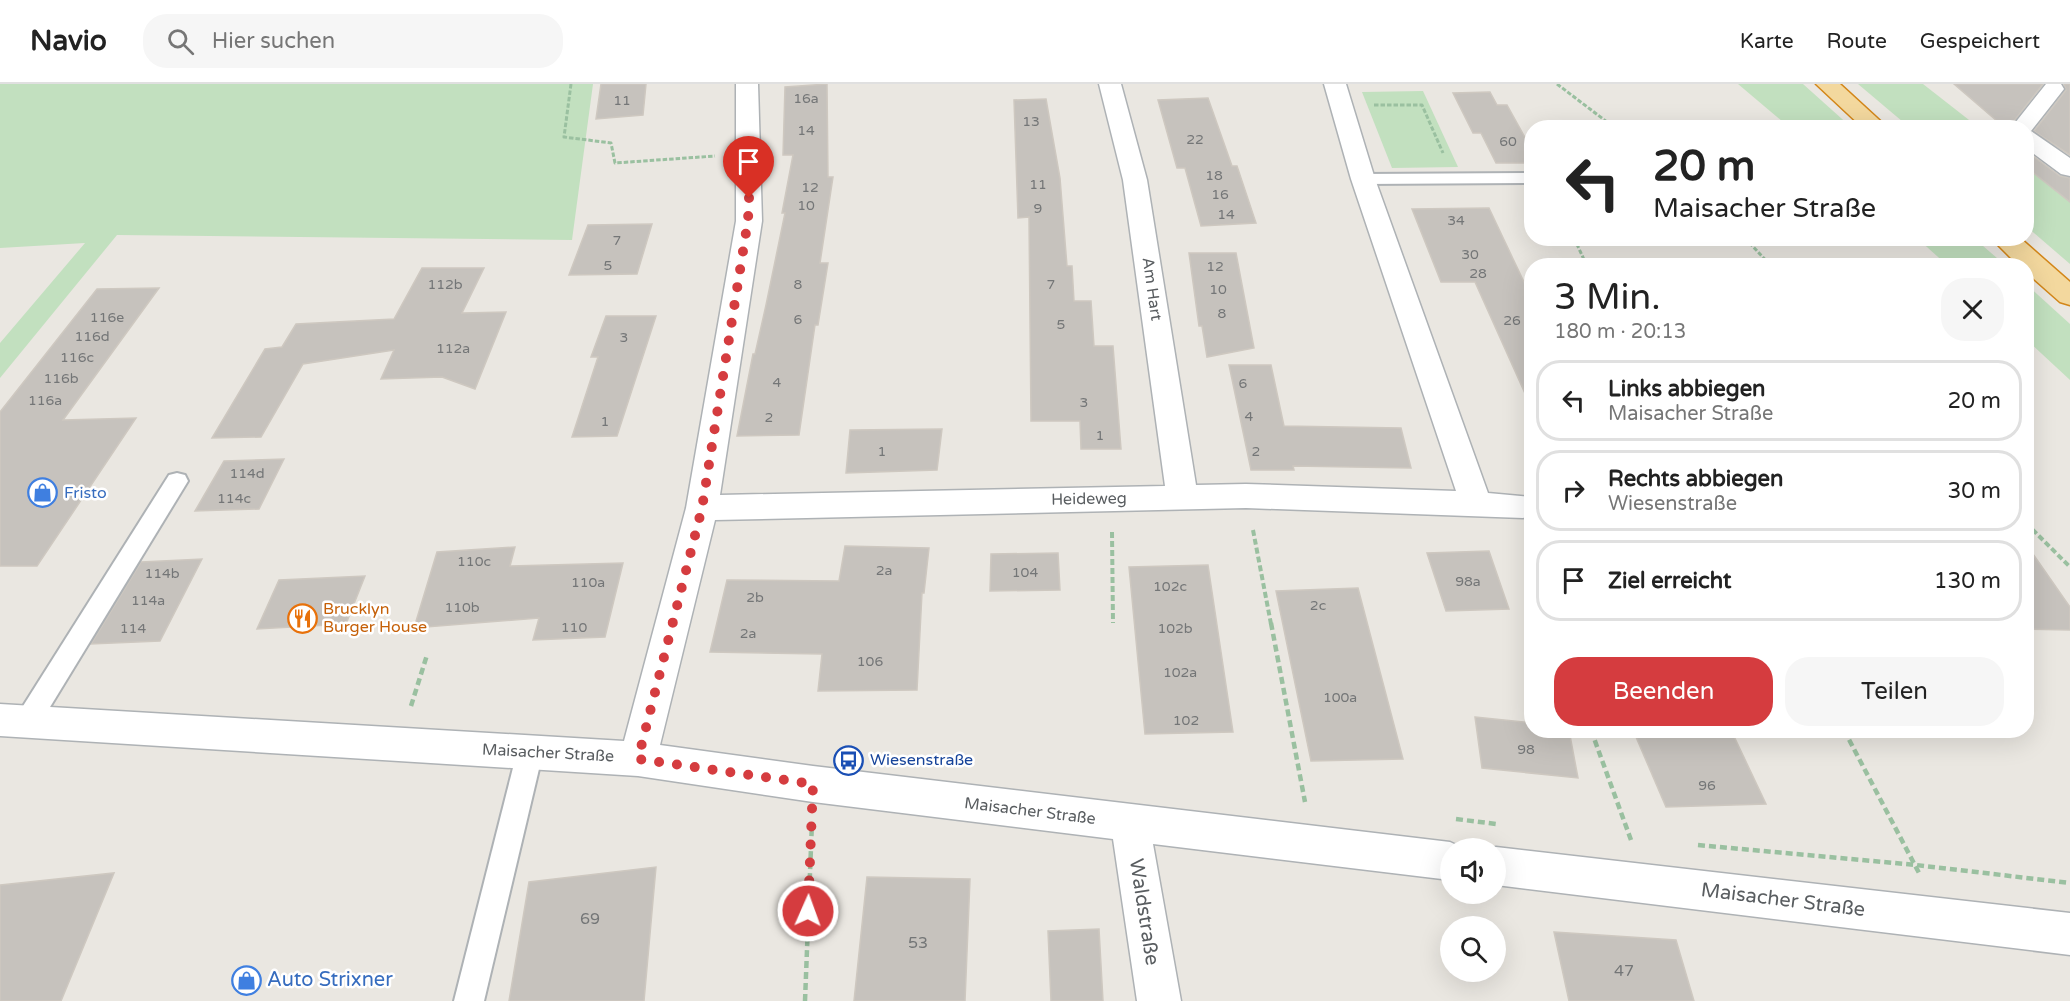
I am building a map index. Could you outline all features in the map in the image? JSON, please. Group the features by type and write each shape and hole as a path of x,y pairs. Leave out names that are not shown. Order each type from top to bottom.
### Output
{"highway":[{"path":"1827,84 1868,120"},
{"path":"2013,246 2027,258"},
{"path":"2034,264 2070,296"}],"street":[{"path":"638,759 702,508 748,220 750,151 747,84"},
{"name":"Am Hart","path":"1110,84 1135,180 1182,497"},
{"path":"2029,120 2057,89"},
{"path":"1339,95 1363,178 1476,504"},
{"path":"2034,142 2070,169"},
{"name":"Heideweg","path":"702,508 1246,496 1523,506"},
{"name":"Maisacher Straße","path":"13,721 638,759 813,784 1440,860"},
{"name":"Waldstraße","path":"1130,823 1159,1001"},
{"name":"Maisacher Straße","path":"1506,867 2070,934"}],"lane":[{"path":"1363,178 1524,178"},
{"path":"13,721 177,482"},
{"path":"470,1001 530,752"}],"path":[{"path":"571,84 564,137 611,143 615,163 674,160 750,151"},
{"path":"1557,84 1604,120"},
{"path":"1339,95 1422,105 1455,178"},
{"path":"1752,246 1764,258"},
{"path":"1246,496 1306,803"},
{"path":"1112,499 1113,623"},
{"path":"2034,531 2070,567"},
{"path":"394,744 412,704 427,655"},
{"path":"1595,738 1646,884"},
{"path":"1848,738 1943,919"},
{"path":"805,1001 813,784"}],"green space":[{"path":"0,84 593,84 572,240 117,235 0,378 0,343 85,243 0,248"},
{"path":"1738,84 1803,84 1843,120 1781,120"},
{"path":"1858,84 1923,84 1969,120 1901,120"},
{"path":"1423,91 1458,167 1392,168 1362,92"},
{"path":"2034,173 2070,202 2070,264 2034,233"},
{"path":"1926,246 1983,246 1997,258 1939,258"},
{"path":"2034,291 2070,324 2070,380 2034,347"}],"building":[{"path":"601,84 646,84 643,115 596,119"},
{"path":"827,84 828,177 833,177 820,263 828,263 818,325 815,325 799,435 737,436 785,213 782,213 793,155 783,155 785,87"},
{"path":"1954,84 2043,84 2015,120 1996,120"},
{"path":"2064,84 2070,84 2070,155 2034,131 2066,90"},
{"path":"1490,92 1497,105 1507,105 1524,136 1524,163 1496,163 1481,133 1473,133 1453,93"},
{"path":"1208,98 1232,166 1237,166 1256,223 1201,226 1185,168 1177,168 1158,100"},
{"path":"1046,99 1060,178 1067,266 1072,266 1074,301 1091,301 1094,346 1113,346 1121,449 1081,449 1080,421 1031,421 1029,217 1018,218 1014,100"},
{"path":"2034,157 2060,176 2070,178 2070,202 2034,173"},
{"path":"1489,208 1524,282 1524,391 1475,282 1441,282 1412,209"},
{"path":"652,224 637,274 569,275 588,225"},
{"path":"1189,253 1236,253 1254,348 1207,357 1202,326 1199,326"},
{"path":"422,268 484,268 462,313 506,312 475,389 442,377 381,379 394,350 303,364 261,437 212,438 265,349 282,347 296,324 394,319"},
{"path":"159,288 63,420 136,418 37,566 0,566 0,412 97,289"},
{"path":"606,316 656,316 617,436 572,437 598,357 591,357"},
{"path":"1229,365 1271,365 1284,426 1401,428 1411,468 1293,466 1294,470 1251,470"},
{"path":"942,429 937,470 846,473 850,430"},
{"path":"284,459 259,509 195,511 224,461"},
{"path":"845,546 929,548 924,593 922,593 917,690 818,691 822,654 710,652 727,580 839,581"},
{"path":"515,547 510,566 623,563 605,637 533,640 539,618 414,628 437,552"},
{"path":"1489,551 1509,609 1446,611 1427,553"},
{"path":"1058,553 1060,590 990,591 991,554"},
{"path":"2034,555 2070,607 2070,630 2034,629"},
{"path":"202,559 160,641 91,644 141,562"},
{"path":"1208,565 1233,732 1145,734 1129,567"},
{"path":"365,576 346,624 257,629 279,580"},
{"path":"1358,588 1403,759 1311,761 1276,591"},
{"path":"1475,717 1524,722 1524,738 1570,738 1578,778 1482,768"},
{"path":"1636,738 1735,738 1766,804 1666,807"},
{"path":"656,867 644,1001 509,1001 529,882"},
{"path":"114,873 61,1001 0,1001 0,885"},
{"path":"867,877 970,879 965,1001 854,1001"},
{"path":"1099,929 1103,1001 1051,1001 1048,931"},
{"path":"1554,932 1676,940 1694,1001 1569,1001"}],"place":[{"name":"Fristo","path":"43,493"},
{"name":"Brucklyn Burger House","path":"302,618"},
{"name":"Wiesenstraße","path":"849,760"},
{"name":"Auto Strixner","path":"246,980"}],"route":[{"path":"749,198 748,220 702,508 638,759 813,784 808,911"}]}
